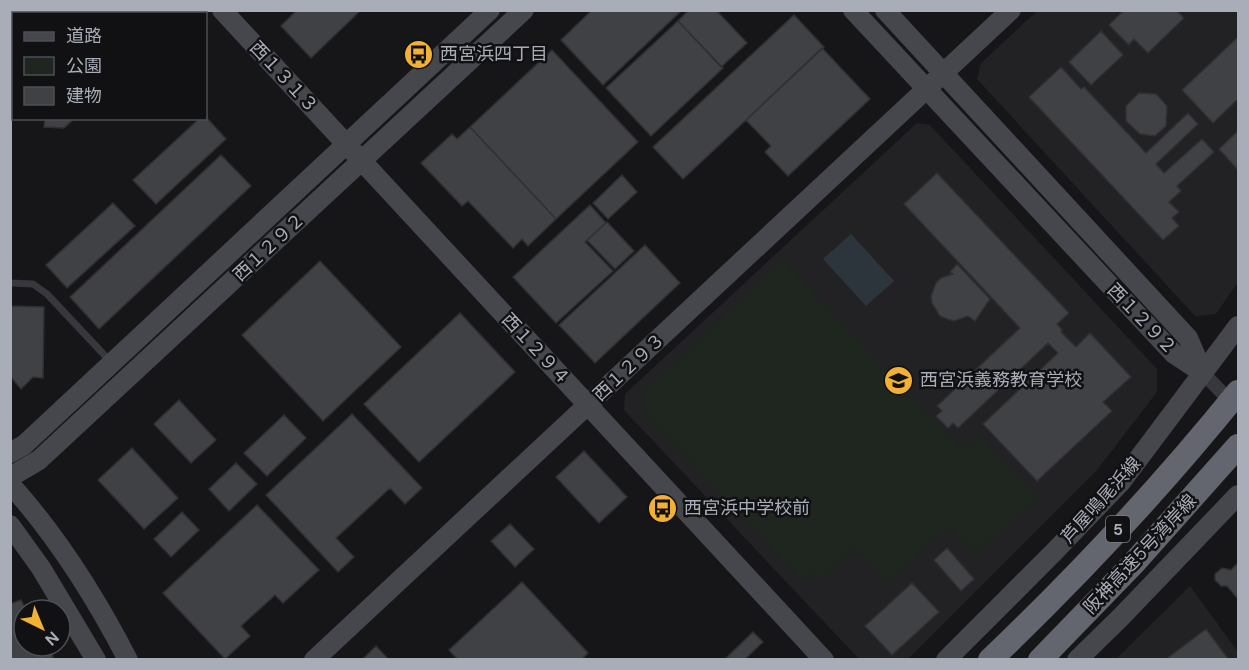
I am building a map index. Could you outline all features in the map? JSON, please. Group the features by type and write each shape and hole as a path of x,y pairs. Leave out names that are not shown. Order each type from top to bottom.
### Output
{"highway":[{"name":"阪神高速5号湾岸線","path":"990,660 1106,542 1200,440 1239,392"},
{"name":"阪神高速5号湾岸線","path":"1040,660 1133,564 1239,446"}],"street":[{"name":"西１３１３","path":"222,10 347,144"},
{"name":"西１２９２","path":"10,453 24,445 490,10"},
{"name":"西１２９２","path":"10,477 39,460 524,10"},
{"name":"西１２９２","path":"854,10 1174,354 1203,373"},
{"name":"西１２９２","path":"885,10 1188,338 1203,373"},
{"name":"西１２９３","path":"314,660 1011,10"},
{"name":"西１２９４","path":"347,144 824,660"},
{"name":"芦屋鳴尾浜線","path":"946,660 1053,554 1121,482 1239,326"},
{"path":"1203,373 1239,410"},
{"path":"10,484 31,507 59,546 112,628 128,660"},
{"path":"1077,660 1239,495"},
{"path":"10,525 41,568 96,660"}],"lane":[{"path":"10,282 33,284 47,294 112,363"}],"shaded area":[{"path":"1037,11 1238,11 1238,282 1216,314 1195,316 977,79 981,63"},
{"name":"西宮浜義務教育学校","path":"917,123 930,125 1157,369 1157,392 1097,470 908,659 859,659 624,410 625,394"},
{"path":"851,234 894,281 866,306 823,259"},
{"path":"1190,586 1238,652 1238,659 1115,660"}],"green space":[{"path":"783,261 963,449 980,435 1038,498 976,555 950,527 889,583 856,548 821,580 814,573 804,582 646,416 644,390"}],"building":[{"path":"10,10 44,10 42,12 12,12 12,40 10,42"},
{"path":"297,10 361,10 311,58 281,26"},
{"path":"592,10 682,10 603,85 561,40"},
{"path":"689,10 716,10 747,43 721,67 678,21"},
{"path":"1124,10 1180,10 1178,12 1184,18 1148,53 1134,39 1129,45 1109,25"},
{"path":"794,15 824,47 683,179 653,147"},
{"path":"678,21 723,68 651,136 606,88"},
{"path":"1101,31 1123,55 1091,85 1069,62"},
{"path":"1238,37 1238,99 1213,123 1182,90"},
{"path":"822,48 870,99 788,176 765,152 771,146 746,120"},
{"path":"552,50 638,142 556,219 470,127"},
{"path":"1061,67 1081,89 1084,87 1146,153 1188,113 1198,124 1156,164 1164,173 1202,139 1214,152 1177,186 1181,191 1169,202 1179,212 1172,218 1179,226 1163,240 1029,97"},
{"path":"1139,93 1156,94 1167,106 1166,126 1155,136 1140,134 1126,121 1126,106"},
{"path":"207,118 226,139 156,204 133,180 198,120 207,120"},
{"path":"45,120 73,120 64,128 44,127"},
{"path":"470,127 556,219 528,246 522,239 513,248 468,201 462,206 421,163 452,134 457,139"},
{"path":"1238,131 1238,170 1219,149"},
{"path":"221,155 251,186 99,329 70,297"},
{"path":"937,173 1069,313 1057,324 1061,332 1076,347 1090,333 1131,377 1103,402 1112,411 1037,481 983,424 1058,353 1048,343 958,428 953,423 948,428 936,416 942,411 937,406 1020,328 904,204"},
{"path":"622,175 637,192 608,219 593,203"},
{"path":"113,203 135,226 67,288 46,265"},
{"path":"590,205 606,223 585,242 613,271 556,323 513,277"},
{"path":"607,222 634,251 615,269 587,240"},
{"path":"645,245 680,283 595,363 559,325"},
{"path":"320,261 401,347 323,421 242,335"},
{"path":"957,264 990,299 975,321 968,316 954,321 947,319 940,316 932,303 931,296 936,283 941,278 953,274 950,272"},
{"path":"10,306 44,307 43,378 33,377 21,389 10,376"},
{"path":"460,313 515,372 419,462 364,404"},
{"path":"179,400 216,440 191,463 154,424"},
{"path":"352,414 422,488 405,504 390,488 336,538 354,557 338,572 266,495"},
{"path":"284,415 306,438 267,476 244,453"},
{"path":"132,448 178,498 144,529 98,480"},
{"path":"584,451 627,497 599,523 556,477"},
{"path":"236,463 257,484 229,511 209,489"},
{"path":"257,505 319,570 283,603 275,595 241,626 250,636 225,659 163,593"},
{"path":"182,512 199,530 171,557 154,539"},
{"path":"510,524 534,549 515,567 491,541"},
{"path":"947,548 974,579 961,591 934,560"},
{"path":"1238,563 1238,599 1227,586 1221,586 1215,580 1215,574 1222,568 1231,570"},
{"path":"522,582 588,653 581,660 458,660 449,650"},
{"path":"912,583 939,612 892,655 865,626"},
{"path":"12,603 12,658 53,658 54,660 10,660 10,604"},
{"path":"1206,629 1229,660 1165,660"},
{"path":"753,632 763,642 744,660 724,660"},
{"path":"376,646 389,660 362,660"}],"place":[{"name":"西宮浜四丁目","path":"419,54"},
{"name":"西宮浜義務教育学校","path":"899,380"},
{"name":"西宮浜中学校前","path":"663,508"}]}
